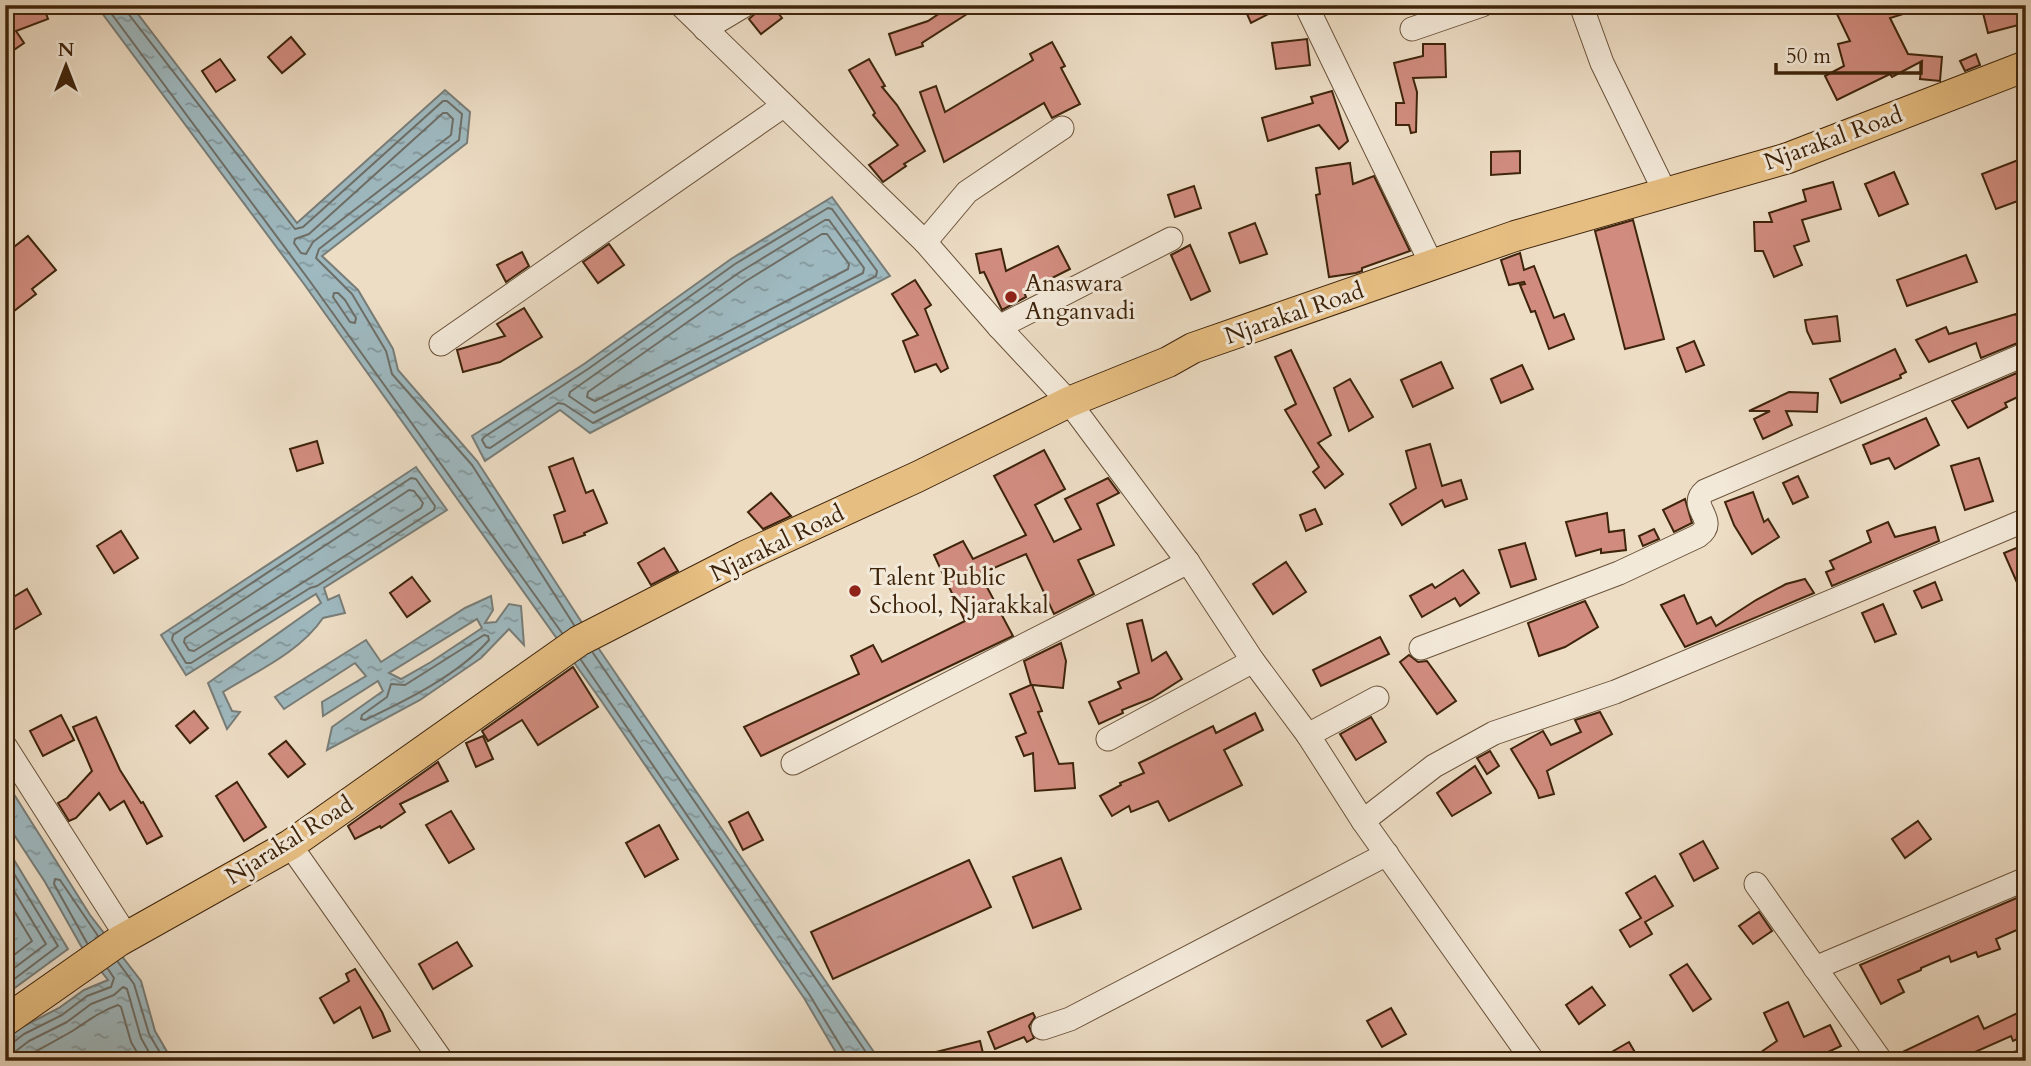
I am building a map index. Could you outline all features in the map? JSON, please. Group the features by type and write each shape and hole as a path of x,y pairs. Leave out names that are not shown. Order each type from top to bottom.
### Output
{"main road":[{"name":"Njarakal Road","path":"5,1021 123,939 290,845 579,641 745,556 917,477 1069,402 1168,362 1193,348 1515,236 1788,158 2026,65"}],"street":[{"path":"681,5 925,242 1069,402 1188,562 1253,661 1308,735 1363,821 1533,1061"},
{"path":"705,29 744,5"},
{"path":"1306,5 1432,265"},
{"path":"1412,29 1482,5"},
{"path":"1581,5 1602,63 1665,192"},
{"path":"441,344 783,106"},
{"path":"925,242 967,192 1062,128"},
{"path":"999,327 1171,239"},
{"path":"1421,648 1619,573 1698,536 1705,531 1707,525 1699,502 1699,497 1705,491 2026,354"},
{"path":"1363,821 1434,766 1494,733 1615,692 2026,520"},
{"path":"793,763 1188,562"},
{"path":"1108,739 1253,661"},
{"path":"1308,735 1377,698"},
{"path":"5,746 123,939"},
{"path":"290,845 442,1061"},
{"path":"1043,1028 1070,1019 1387,854"},
{"path":"1815,968 2026,879"},
{"path":"1756,884 1881,1061"},
{"path":"2021,1061 2026,1059"}],"water":[{"path":"96,5 131,5 297,223 445,90 470,112 467,143 322,256 358,290 393,349 398,370 477,461 599,649 880,1061 841,1061 804,998 600,699 304,284"},
{"path":"832,197 890,276 590,433 560,410 485,461 472,436 584,364 731,259"},
{"path":"416,467 447,510 324,588 328,600 339,595 345,613 323,618 290,651 223,692 232,711 240,712 227,729 208,683 321,603 316,594 186,675 161,635"},
{"path":"491,596 493,610 485,623 496,622 509,604 521,606 524,645 509,629 481,658 420,700 327,750 332,727 383,691 378,681 323,716 322,702 366,676 355,663 284,709 275,697 366,640 381,662 465,608","holes":["477,619 482,628 401,679 389,673"]},
{"path":"5,780 90,915 141,981 155,1031 169,1055 177,1061 5,1061 5,1040 20,1028 59,1008 84,990 108,980 81,946 45,882 5,821"},
{"path":"5,845 68,949 5,995"}],"building":[{"path":"5,5 43,5 48,19 16,31 24,43 5,56"},
{"path":"759,5 772,5 782,18 761,34 749,19 757,12"},
{"path":"952,5 981,5 922,43 923,46 896,55 889,34 928,21"},
{"path":"1243,5 1286,5 1251,23"},
{"path":"1849,5 1918,5 1919,9 1890,18 1908,54 1942,57 1940,81 1920,79 1922,61 1837,100 1825,76 1844,66 1838,44 1850,41 1836,12"},
{"path":"1981,5 2026,5 2026,23 1988,33"},
{"path":"291,37 305,54 282,73 268,57"},
{"path":"1307,39 1310,65 1276,69 1272,43"},
{"path":"1052,42 1065,66 1061,68 1080,104 1052,118 1044,103 944,162 920,92 936,86 945,112 1033,60 1030,54"},
{"path":"1423,44 1445,44 1446,77 1413,78 1417,92 1416,132 1411,133 1409,125 1396,125 1396,103 1404,103 1394,63 1423,56"},
{"path":"1976,54 1980,65 1965,71 1960,61"},
{"path":"220,59 235,80 216,92 202,71"},
{"path":"869,59 885,86 882,87 897,105 925,151 883,182 869,165 898,145 873,115 875,113 849,70"},
{"path":"1332,91 1348,141 1339,149 1319,125 1268,141 1262,118 1313,103 1311,97"},
{"path":"1520,151 1520,173 1491,175 1491,152"},
{"path":"2026,157 2026,198 1996,209 1982,174"},
{"path":"1350,163 1353,184 1374,176 1410,251 1362,268 1362,271 1356,273 1329,277 1316,195 1320,194 1316,168"},
{"path":"1894,172 1908,204 1879,216 1865,184"},
{"path":"1833,182 1841,209 1802,220 1809,241 1794,246 1802,265 1774,277 1763,251 1755,251 1754,222 1772,222 1769,213 1806,201 1803,190"},
{"path":"1194,186 1201,208 1175,217 1168,195"},
{"path":"1633,220 1664,339 1625,349 1595,231"},
{"path":"1255,223 1267,254 1240,263 1229,233"},
{"path":"28,236 56,270 32,289 36,294 5,318 5,254"},
{"path":"609,244 624,265 598,283 583,262"},
{"path":"1190,245 1210,291 1191,300 1171,255"},
{"path":"1058,246 1070,269 1024,292 1026,297 1002,310 984,272 980,273 976,254 1001,249 1006,271"},
{"path":"522,252 529,266 506,282 497,265"},
{"path":"1520,253 1524,270 1534,266 1554,318 1564,314 1574,339 1549,349 1535,311 1531,312 1520,285 1525,284 1524,282 1509,285 1501,260"},
{"path":"1966,255 1977,282 1907,306 1897,280"},
{"path":"915,280 931,305 925,309 948,368 941,372 936,364 915,372 903,341 918,335 892,294"},
{"path":"524,308 542,337 500,362 463,372 457,350 505,336 497,324"},
{"path":"2016,314 2025,340 1981,358 1976,343 1929,362 1916,340 1946,327 1949,334"},
{"path":"1837,316 1840,341 1813,344 1805,320"},
{"path":"1694,341 1704,365 1686,372 1677,348"},
{"path":"1895,349 1906,372 1900,375 1901,378 1841,403 1830,379"},
{"path":"1291,350 1331,435 1318,443 1343,474 1325,488 1313,472 1319,467 1285,410 1296,404 1275,357"},
{"path":"1441,362 1453,388 1413,407 1401,380"},
{"path":"1522,365 1533,389 1501,403 1491,379"},
{"path":"2026,369 2026,393 2005,403 2007,407 1968,428 1952,401"},
{"path":"1350,379 1373,417 1349,431 1334,388"},
{"path":"1789,392 1818,393 1817,412 1786,411 1792,425 1763,439 1754,419 1770,411 1749,411"},
{"path":"1926,418 1939,445 1895,469 1889,458 1871,464 1863,445"},
{"path":"317,441 323,463 297,471 290,449"},
{"path":"1430,444 1442,486 1461,480 1467,499 1445,507 1442,500 1402,525 1390,504 1416,488 1406,451"},
{"path":"1044,450 1065,489 1035,505 1054,542 1081,529 1065,499 1108,478 1119,493 1097,504 1114,545 1078,560 1094,594 1054,614 1026,554 980,574 1013,636 761,756 744,727 859,674 851,656 873,645 882,662 965,621 934,555 963,541 973,559 1026,535 994,476"},
{"path":"573,458 586,493 593,490 607,523 563,543 554,515 565,511 549,467"},
{"path":"1979,458 1993,501 1965,510 1951,466"},
{"path":"1798,476 1808,497 1793,504 1783,483"},
{"path":"1753,492 1764,522 1768,519 1779,537 1752,554 1734,525 1725,502"},
{"path":"771,493 791,516 763,529 748,512"},
{"path":"1685,499 1692,523 1674,532 1663,510"},
{"path":"1315,509 1322,524 1306,531 1300,515"},
{"path":"1607,513 1609,532 1624,530 1626,550 1601,553 1601,549 1576,556 1566,522"},
{"path":"1888,522 1895,537 1935,527 1939,541 1832,586 1826,572 1834,569 1830,561 1871,542 1867,531"},
{"path":"1654,529 1659,539 1643,546 1639,536"},
{"path":"121,531 138,558 114,573 97,546"},
{"path":"1525,543 1536,579 1511,587 1499,550"},
{"path":"2026,544 2026,603 2004,553"},
{"path":"664,548 678,571 651,585 638,563"},
{"path":"1286,562 1306,592 1273,614 1253,584"},
{"path":"1463,570 1479,593 1460,606 1455,598 1422,617 1410,596 1432,584 1435,588"},
{"path":"412,577 430,601 407,617 390,593"},
{"path":"1805,579 1814,593 1685,647 1661,605 1684,595 1697,624 1711,617 1716,626 1786,584"},
{"path":"1935,582 1942,600 1922,608 1914,591"},
{"path":"27,589 41,614 5,635 5,602"},
{"path":"1585,601 1598,627 1565,647 1539,656 1528,623"},
{"path":"1883,604 1896,634 1875,642 1862,613"},
{"path":"1142,620 1152,661 1166,652 1182,679 1152,698 1122,710 1123,713 1099,724 1089,702 1121,688 1118,682 1139,673 1127,624"},
{"path":"1380,637 1389,654 1321,686 1313,670"},
{"path":"1061,643 1066,661 1063,688 1032,685 1042,711 1038,712 1059,764 1073,763 1075,788 1035,791 1033,753 1024,756 1016,737 1026,733 1010,694 1031,685 1024,661"},
{"path":"1409,655 1418,662 1427,661 1456,701 1437,714 1400,662"},
{"path":"573,667 598,707 538,745 522,720 488,741 482,731"},
{"path":"194,711 208,728 190,743 176,726"},
{"path":"1600,712 1612,734 1547,771 1554,794 1539,798 1511,749 1543,731 1551,745 1581,732 1575,720"},
{"path":"1255,713 1263,730 1224,750 1242,785 1169,821 1158,801 1131,812 1129,806 1112,816 1100,796 1121,785 1120,783 1144,773 1139,763 1213,726 1216,733"},
{"path":"61,715 74,740 43,756 30,731"},
{"path":"96,717 120,770 141,803 143,802 162,836 147,844 124,801 110,810 99,793 76,818 69,821 58,803 67,798 92,771 73,727"},
{"path":"1371,717 1386,742 1356,760 1340,734"},
{"path":"483,736 493,759 476,767 466,743"},
{"path":"286,741 305,764 288,777 269,754"},
{"path":"1490,751 1499,766 1487,774 1477,758"},
{"path":"438,762 448,781 400,804 405,812 381,828 380,826 355,839 348,826"},
{"path":"1475,766 1491,793 1452,816 1437,793"},
{"path":"237,782 266,827 244,841 216,796"},
{"path":"451,811 474,849 449,863 426,825"},
{"path":"748,812 763,840 743,850 729,822"},
{"path":"1918,821 1931,839 1905,858 1892,839"},
{"path":"659,825 678,859 645,877 626,843"},
{"path":"1703,841 1718,868 1694,881 1680,854"},
{"path":"1061,858 1081,909 1033,928 1013,877"},
{"path":"969,860 991,907 833,979 811,932"},
{"path":"1655,876 1673,906 1645,922 1652,934 1630,947 1620,930 1641,918 1626,893"},
{"path":"2026,894 2026,926 1996,939 2000,949 1978,957 1976,952 1951,962 1949,956 1921,968 1898,980 1904,992 1881,1004 1860,965"},
{"path":"1759,912 1772,931 1753,944 1739,926"},
{"path":"457,942 472,966 433,989 419,964"},
{"path":"1687,964 1711,999 1693,1011 1670,975"},
{"path":"355,969 382,1012 390,1031 373,1038 360,1007 334,1023 320,998 349,981 346,974"},
{"path":"1592,987 1605,1005 1579,1024 1566,1005"},
{"path":"1788,1002 1804,1037 1830,1025 1841,1046 1809,1061 1748,1061 1777,1041 1764,1013"},
{"path":"1391,1008 1406,1034 1382,1047 1367,1021"},
{"path":"2026,1009 2026,1035 2013,1041 2011,1036 1968,1055 1970,1061 1895,1061 1894,1056 1978,1016 1984,1029"},
{"path":"1033,1013 1035,1017 1029,1026 1034,1038 1027,1042 1024,1037 995,1049 988,1032"},
{"path":"980,1041 985,1061 925,1061 924,1055"},
{"path":"1629,1042 1640,1061 1596,1061"}],"place":[{"name":"Anaswara Anganvadi","path":"1011,297"},
{"name":"Talent Public School, Njarakkal","path":"855,591"}]}
